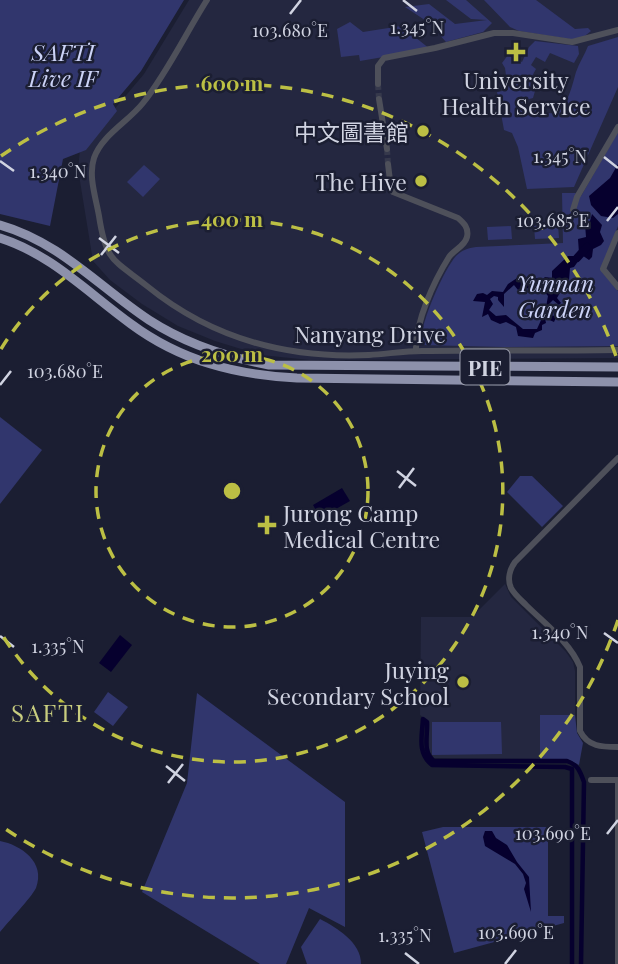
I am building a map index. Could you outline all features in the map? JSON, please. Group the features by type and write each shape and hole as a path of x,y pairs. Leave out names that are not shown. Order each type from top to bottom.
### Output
{"highway":[{"name":"PIE","path":"0,225 53,247 139,313 167,331 233,358 269,365 618,367"},
{"name":"PIE","path":"0,238 48,261 155,340 208,365 266,377 618,382"}],"street":[{"name":"Nanyang Drive","path":"207,0 145,101 103,144 94,158 94,190 103,242 109,255 155,293 199,321 249,343 305,354 618,350"},
{"path":"378,84 378,66 383,58 487,34 508,32 572,42 618,30"},
{"path":"379,99 387,149"},
{"path":"573,210 577,197 618,127"},
{"path":"388,164 393,192 458,218 465,224 467,231 464,243 449,257 421,316 416,335 416,351"},
{"path":"618,233 604,272 618,287"},
{"path":"618,461 517,564 512,581 521,595 578,653 584,672 583,722 586,734 594,742 618,745"},
{"path":"591,780 618,780 618,964"}],"shaded area":[{"path":"189,0 618,0 618,358 310,360 261,355 178,326 110,280 93,261 78,169 80,150 144,74"},
{"path":"618,164 618,214 613,218 601,216 591,205 589,196 610,178"},
{"path":"592,214 602,225 600,232 604,241 593,249 589,260 579,253 578,239 586,237 585,224 590,221"},
{"path":"568,256 576,256 579,260 570,268 569,280 561,280 557,286 561,291 557,298 561,303 559,305 553,300 546,307 548,296 542,289 524,287 518,290 514,285 504,294 504,307 498,297 490,299 493,304 489,310 496,316 506,315 523,329 537,329 546,309 553,316 558,313 554,322 545,318 546,323 542,325 542,330 535,333 533,338 518,336 516,327 506,322 500,324 491,320 488,314 482,317 485,302 473,301 477,294 503,292 508,284 517,278 521,281 538,278 541,281 545,277 552,278 552,271"},
{"path":"342,488 350,501 320,518 313,505"},
{"name":"Juying Secondary School","path":"505,584 511,597 573,662 575,715 540,715 540,759 434,758 429,751 428,721 420,715 421,617 472,617"},
{"path":"120,635 132,645 111,672 99,663"},
{"path":"485,831 492,831 496,838 507,845 529,877 531,912 524,889 526,883 523,874 515,864 485,846"}],"green space":[{"name":"SAFTI Live IF","path":"0,0 184,0 141,71 113,104 117,111 86,150 63,159 50,226 0,214"},
{"path":"446,0 466,0 492,23 483,32 446,42 437,28 405,7 429,4 455,24 487,20 471,19"},
{"path":"484,0 536,0 575,29 588,28 591,31 581,39 569,39 519,31 510,27"},
{"path":"350,22 363,32 401,26 430,49 360,61 359,55 341,57 337,29"},
{"path":"618,37 618,87 574,187 527,189 518,147 512,133 504,130 497,92 508,90 502,63 508,55 522,62 535,41 578,46 579,54 574,63 550,53 545,62 536,57 531,65 536,69 531,78 530,89 535,91 533,98 522,101 530,115 538,108 554,113 565,104 588,46"},
{"name":"Yunnan Garden","path":"618,132 618,226 602,272 618,291 618,346 421,345 433,299 445,273 461,252 476,247 563,243 562,193 581,196"},
{"path":"144,165 160,179 143,197 127,182"},
{"path":"558,225 559,238 535,239 534,226"},
{"path":"511,226 512,239 488,240 487,227"},
{"path":"0,417 42,450 0,504"},
{"path":"520,476 532,476 563,506 542,527 507,492"},
{"path":"108,692 128,707 113,726 94,712"},
{"path":"197,693 345,802 345,927 309,908 286,964 260,964 142,892 187,783"},
{"path":"540,715 575,715 577,733 583,743 579,765 567,759 540,759"},
{"path":"432,722 501,722 502,754 432,755"},
{"path":"443,827 548,827 548,916 564,916 564,923 454,953 422,832"},
{"path":"0,841 16,846 30,856 38,870 38,879 36,888 25,904 0,932"},
{"path":"320,919 353,942 361,964 307,964 301,947"}],"waterway":[{"path":"577,258 587,247"},
{"path":"572,964 572,769 432,765 422,750 423,719 427,722 428,753 434,761 567,761 578,769 584,782 581,964"}],"tunnel":[{"path":"378,84 379,99"},
{"path":"387,149 388,164"}],"place":[{"name":"University Health Service","path":"516,52"},
{"name":"中文圖書館","path":"423,131"},
{"name":"The Hive","path":"421,181"},
{"name":"Jurong Camp Medical Centre","path":"267,525"},
{"name":"Juying Secondary School","path":"463,682"}],"district":[{"name":"SAFTI","path":"48,712"}]}
